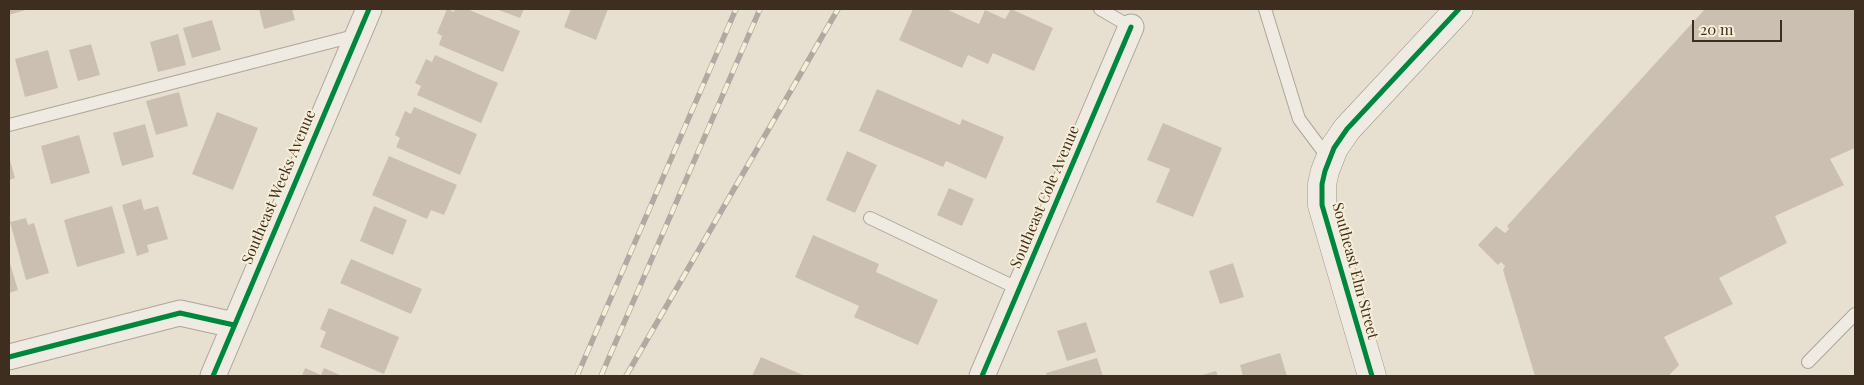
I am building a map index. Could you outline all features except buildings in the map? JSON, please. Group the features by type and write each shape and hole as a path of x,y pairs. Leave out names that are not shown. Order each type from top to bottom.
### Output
{"street":[{"name":"Southeast Weeks Avenue","path":"212,376 369,9"},
{"path":"1327,165 1334,148 1347,129 1459,9"},
{"name":"Southeast Cole Avenue","path":"982,376 1131,27"},
{"name":"Southeast Elm Street","path":"1327,165 1322,184 1322,204 1372,376"},
{"path":"9,357 180,313 234,325"}],"lane":[{"path":"1100,9 1131,27"},
{"path":"1265,9 1298,119 1327,165"},
{"path":"9,125 358,35"},
{"path":"870,218 1019,289"},
{"path":"1808,362 1855,314"}],"railway":[{"path":"577,376 736,9"},
{"path":"601,376 760,9"},
{"path":"626,376 838,9"}],"cycle path":[{"path":"213,376 369,9"},
{"path":"1372,376 1322,205 1322,184 1325,171 1334,148 1347,129 1459,9"},
{"path":"982,376 1131,27"},
{"path":"9,357 180,313 234,325"}]}
